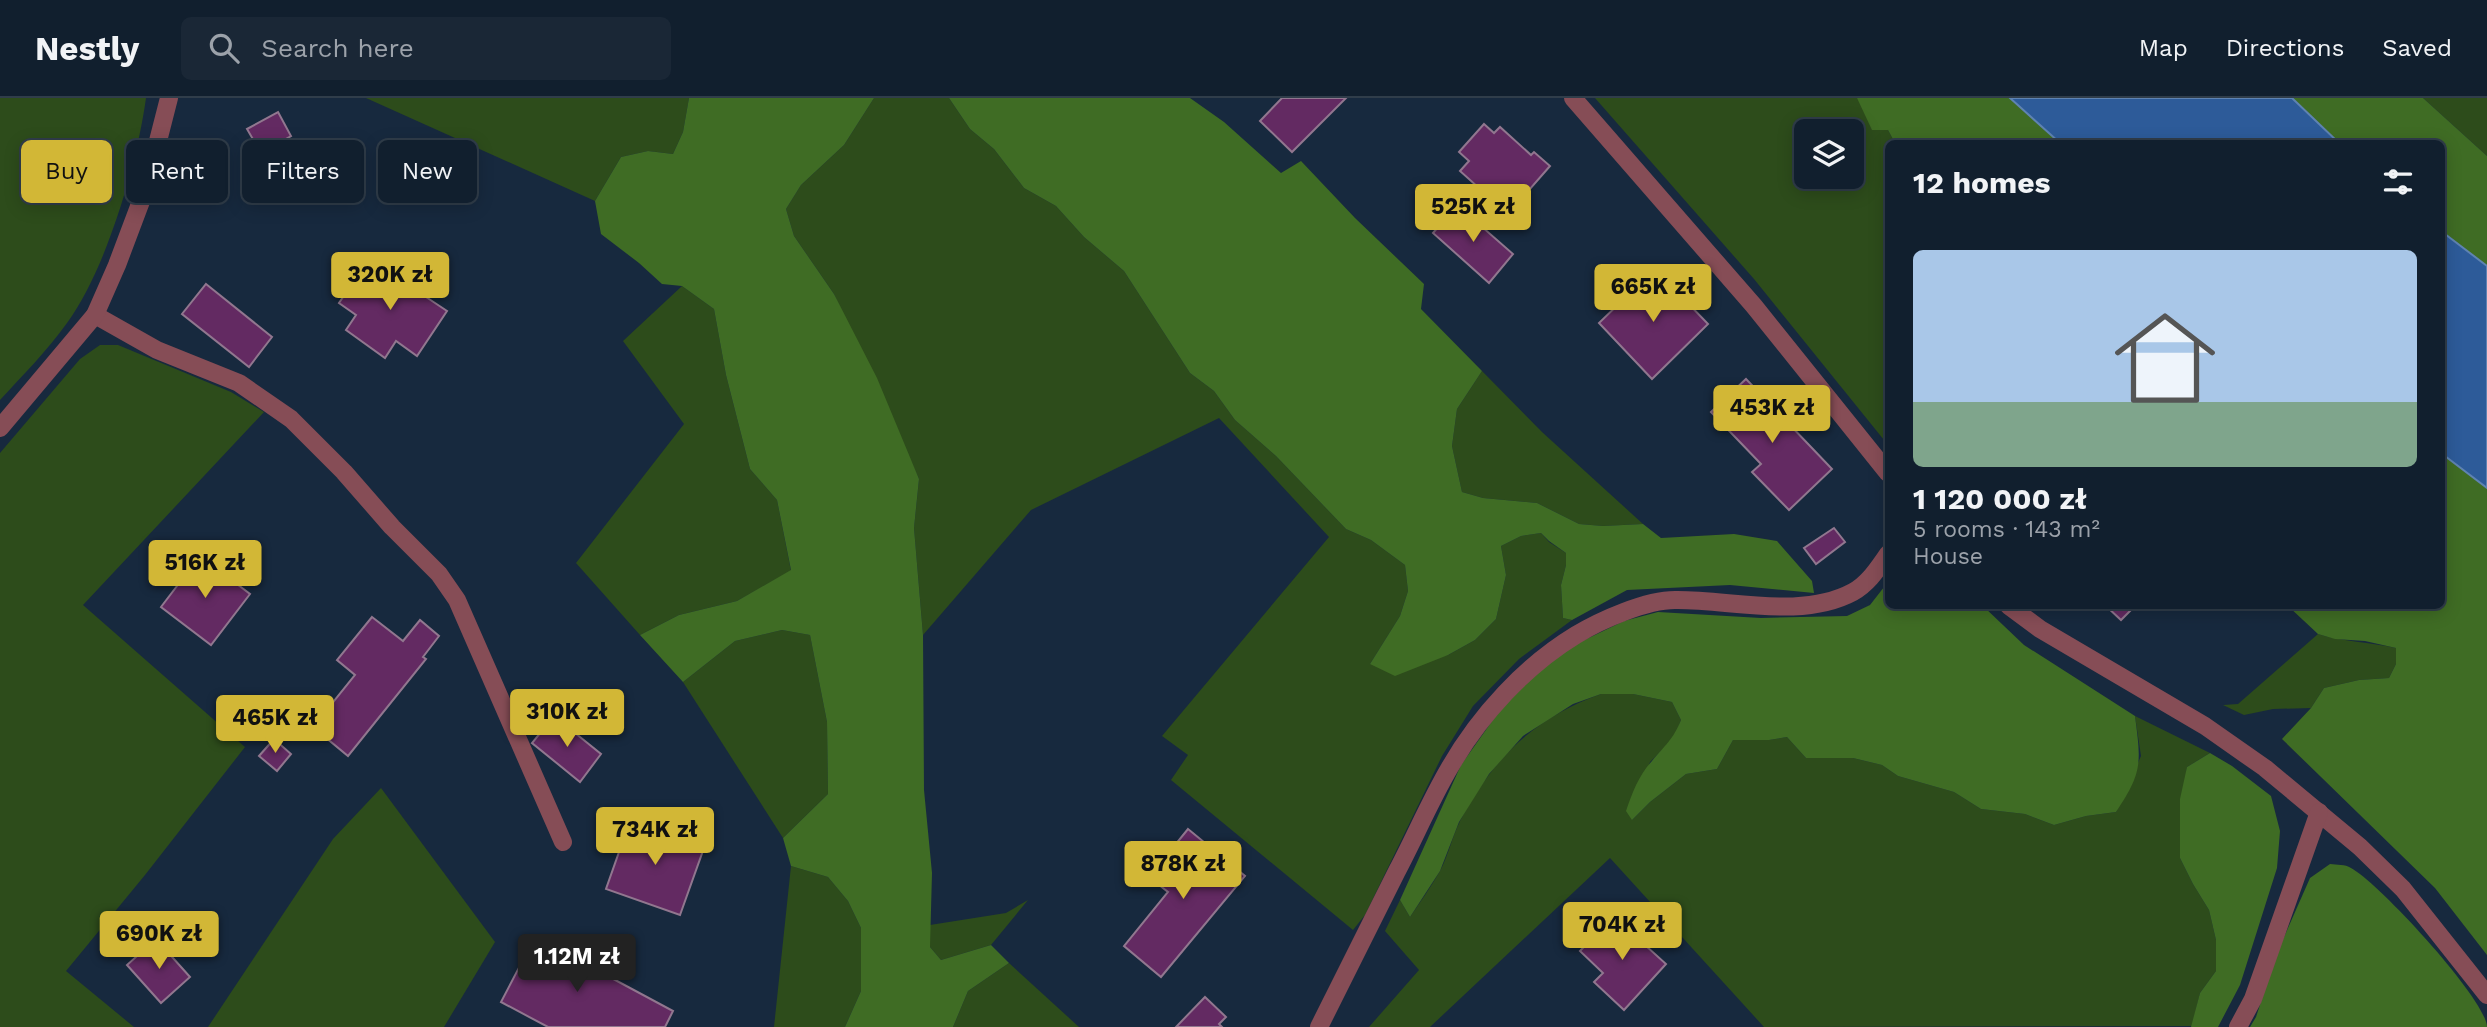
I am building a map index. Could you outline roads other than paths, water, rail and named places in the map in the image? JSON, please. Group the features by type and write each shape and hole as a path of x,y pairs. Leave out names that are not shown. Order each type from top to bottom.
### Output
{"street":[{"path":"0,428 95,315 146,188 169,98"},
{"path":"1573,98 1754,306 1885,469"},
{"path":"95,315 157,350 239,383 291,419 439,574 457,600 563,842"},
{"path":"1319,1027 1450,767 1493,707 1546,656 1578,634 1632,608 1673,600 1764,606 1827,601 1853,592 1870,579 1885,558"},
{"path":"2014,609 2040,629 2205,726 2265,768 2319,812 2403,889 2487,995"},
{"path":"2238,1027 2253,999 2319,812"}],"water":[{"path":"2010,98 2292,98 2336,140 2057,140"},
{"path":"2445,234 2487,266 2487,488 2445,456"}]}
